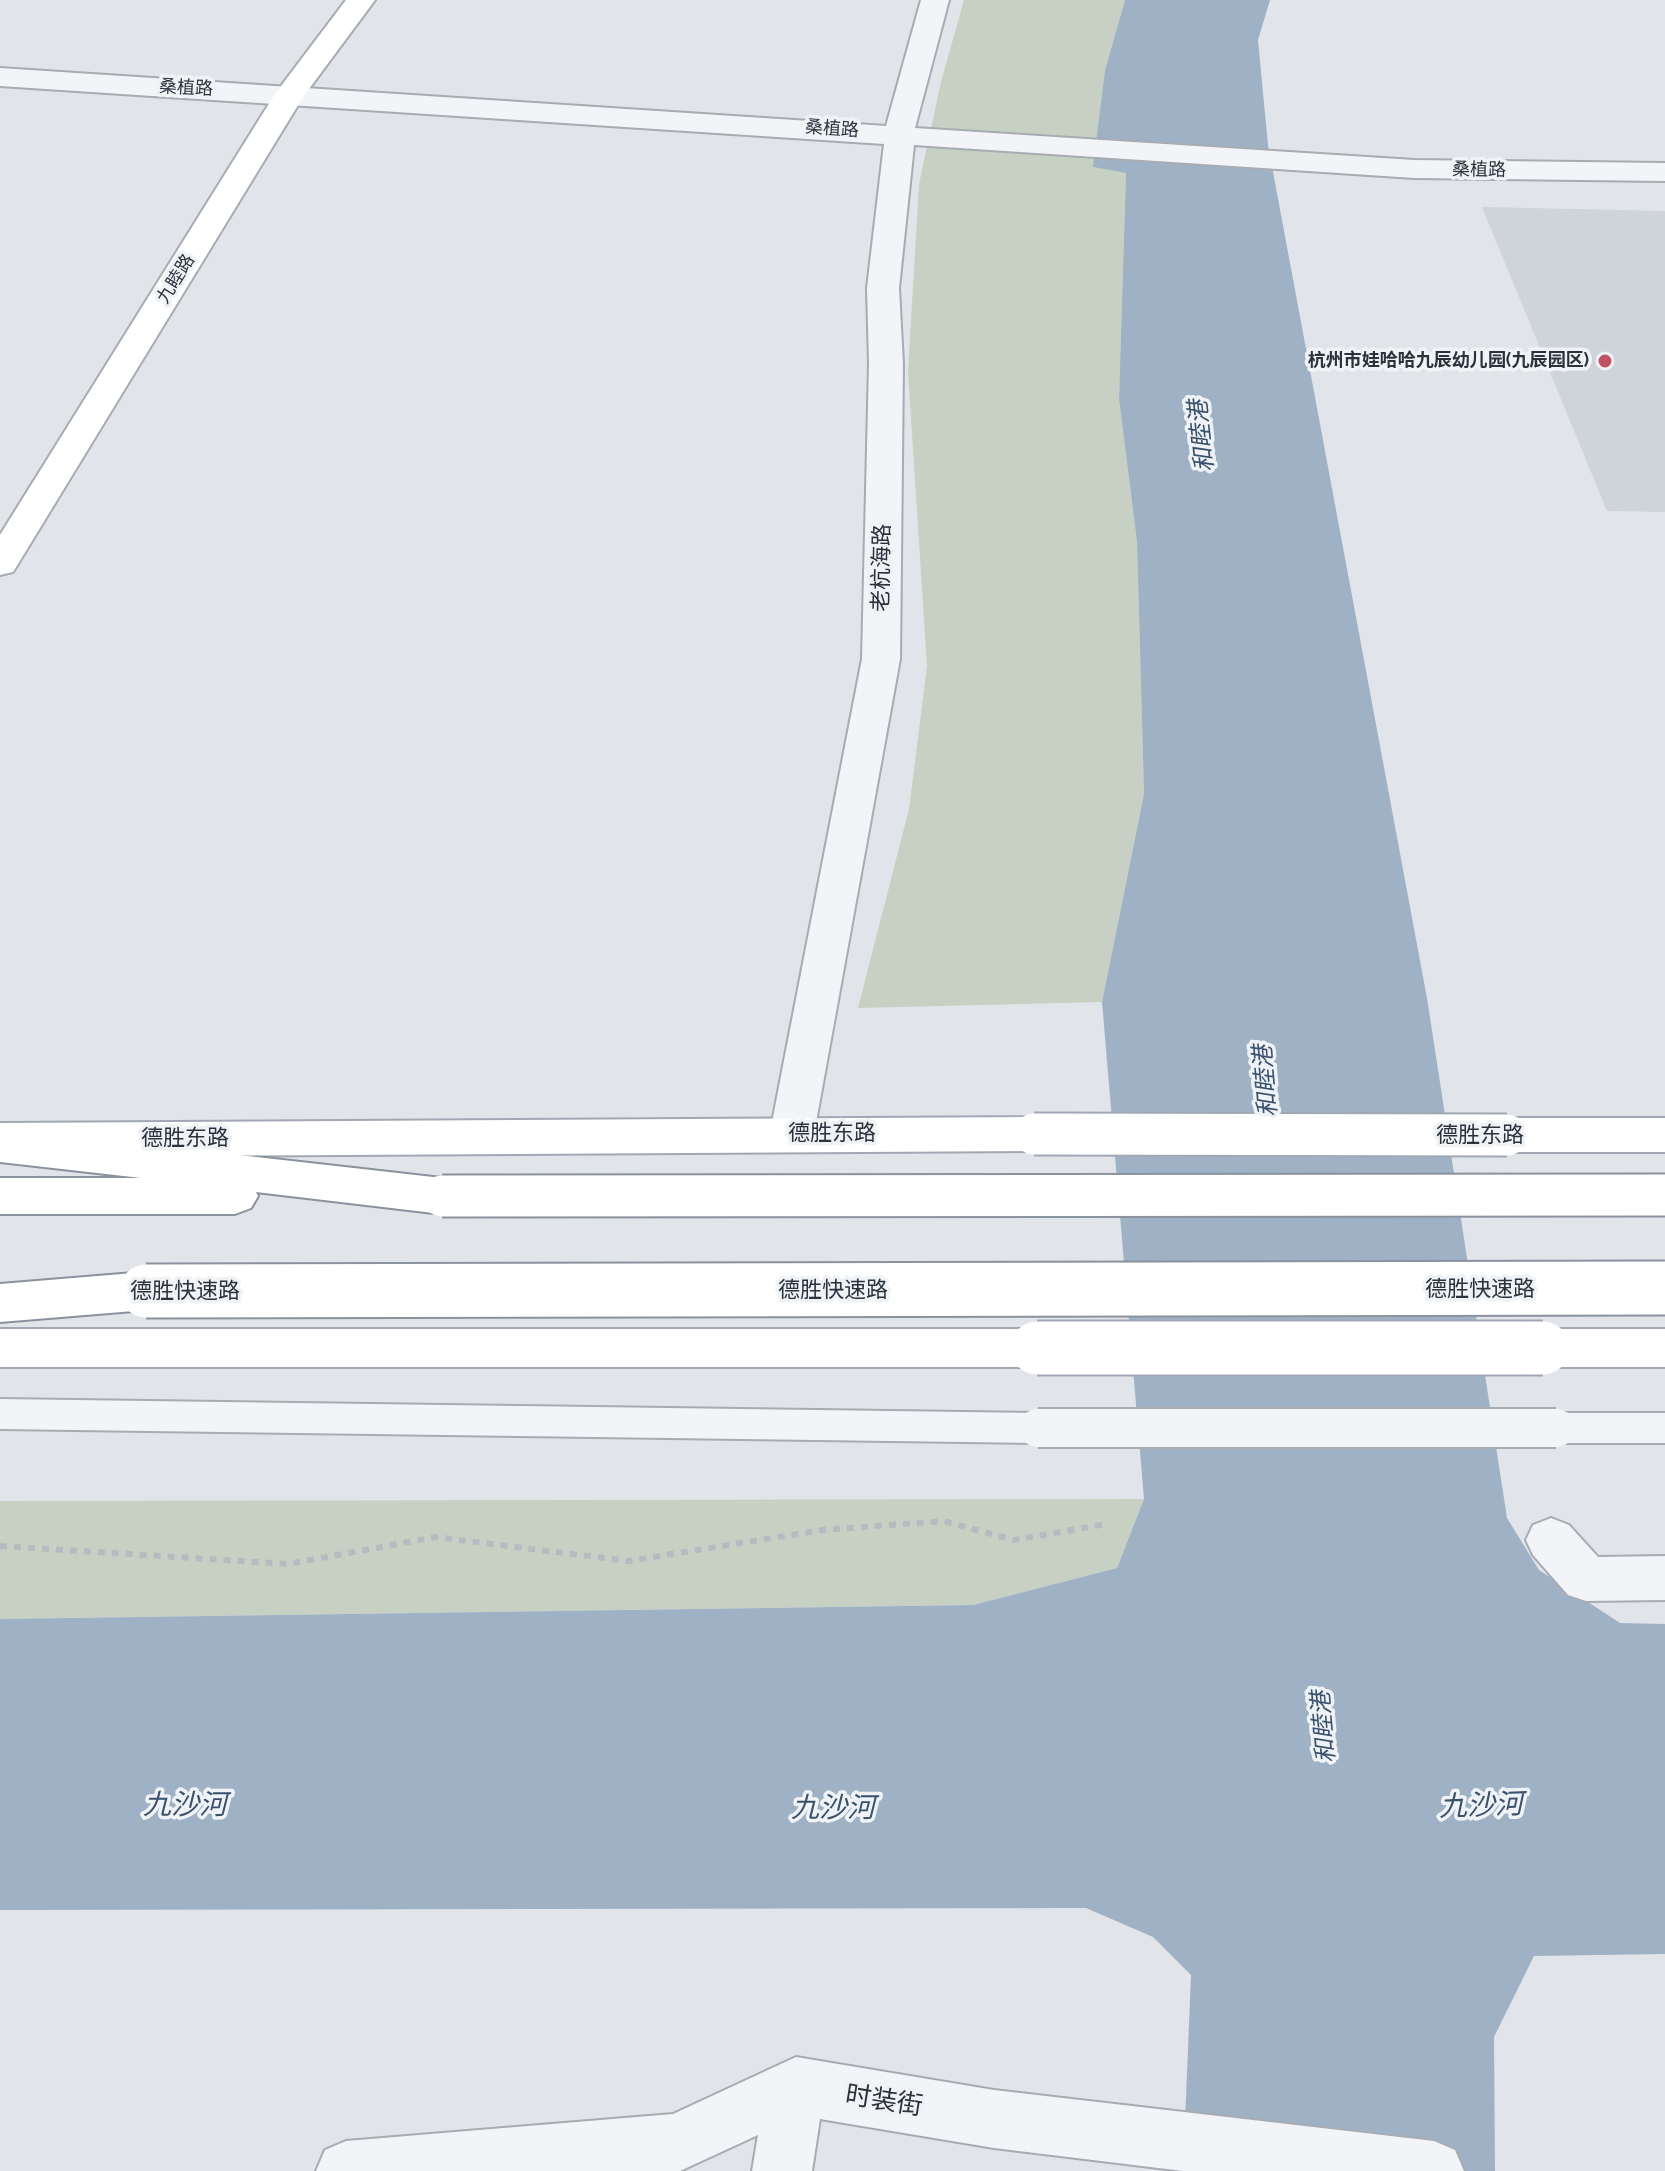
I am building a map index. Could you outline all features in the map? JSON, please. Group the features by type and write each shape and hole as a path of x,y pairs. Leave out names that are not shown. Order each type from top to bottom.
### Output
{"main road":[{"name":"九睦路","path":"0,564 290,94 361,0"},
{"name":"德胜东路","path":"0,1142 792,1133 1665,1135"},
{"path":"0,1142 442,1196"},
{"path":"0,1196 1665,1195"},
{"name":"德胜快速路","path":"0,1291 1665,1288"},
{"path":"0,1303 146,1291"},
{"path":"0,1348 1665,1348"}],"street":[{"name":"老杭海路","path":"792,1133 881,659 886,364 883,288 899,133 935,0"},
{"name":"桑植路","path":"0,77 899,133 1414,169 1665,172"},
{"path":"1551,1540 1586,1579 1665,1578"},
{"path":"346,2171 676,2143 796,2086"},
{"path":"782,2171 796,2086"},
{"name":"时装街","path":"796,2086 994,2119 1434,2171"}],"lane":[{"path":"0,1414 1038,1428 1665,1428"}],"path":[{"path":"0,1546 288,1564 436,1537 628,1561 823,1530 943,1521 1014,1540 1106,1524"}],"shaded area":[{"name":"杭州市娃哈哈九辰幼儿园(九辰园区)","path":"1482,207 1665,211 1665,512 1607,511"}],"green space":[{"path":"964,0 1125,0 1105,70 1094,167 1126,173 1119,399 1137,542 1144,794 1102,1002 858,1008 909,809 927,666 908,372 919,184 941,82"},
{"path":"1144,1499 1117,1568 973,1605 0,1619 0,1501"}],"water":[{"path":"1125,0 1270,0 1258,40 1268,145 1427,998 1507,1518 1539,1570 1620,1623 1665,1624 1665,1954 1534,1956 1494,2037 1495,2171 1183,2171 1191,1975 1153,1937 1086,1908 0,1910 0,1619 973,1605 1117,1568 1144,1499 1102,1002 1144,794 1137,542 1119,399 1126,173 1093,167 1105,70"}],"place":[{"name":"杭州市娃哈哈九辰幼儿园(九辰园区)","path":"1605,361"}],"water label":[{"name":"和睦港","path":"1202,436"},
{"name":"和睦港","path":"1266,1081"},
{"name":"和睦港","path":"1324,1727"},
{"name":"九沙河","path":"185,1806"},
{"name":"九沙河","path":"1481,1806"},
{"name":"九沙河","path":"833,1809"}]}
